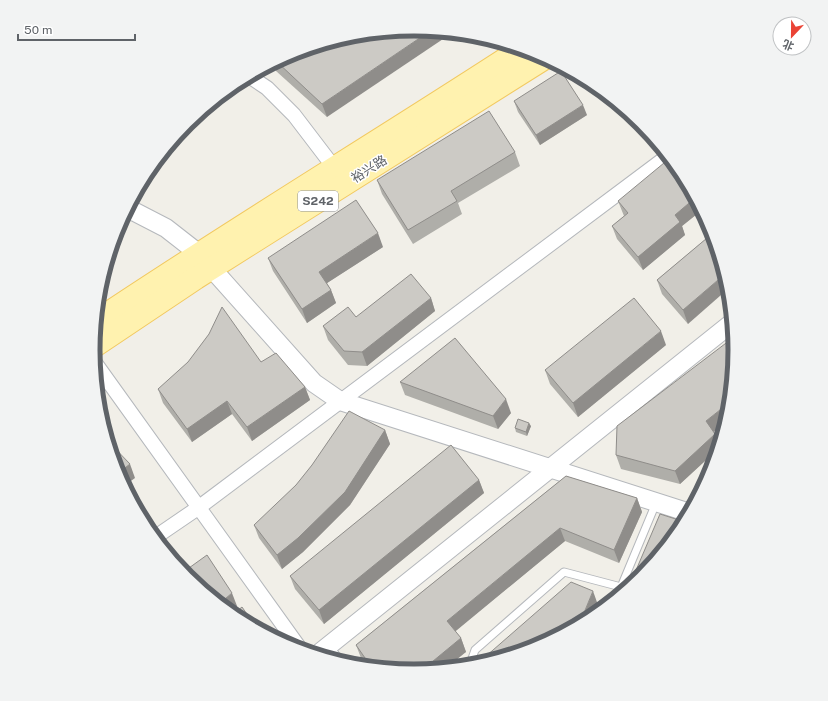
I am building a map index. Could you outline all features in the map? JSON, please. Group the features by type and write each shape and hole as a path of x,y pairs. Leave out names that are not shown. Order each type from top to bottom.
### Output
{"main road":[{"name":"裕兴路","path":"341,176 514,53"},
{"name":"裕兴路","path":"101,319 204,261 341,176 538,62"},
{"name":"裕兴路","path":"100,342 204,261"}],"street":[{"path":"254,80 267,88 294,115 341,176"},
{"path":"159,534 198,508 664,159"},
{"path":"132,211 166,228 204,261 314,383 340,401 684,511"},
{"path":"323,651 728,326"},
{"path":"100,369 198,508 295,641"}],"lane":[{"path":"472,659 476,650 564,572 621,587 656,502"}],"building":[{"path":"422,36 322,104 281,66 313,53 353,42 393,37"},
{"path":"560,72 562,73 583,105 536,135 514,101"},
{"path":"489,111 515,152 451,191 457,201 408,230 377,180"},
{"path":"666,162 691,202 675,215 680,222 638,257 612,226 628,213 618,201"},
{"path":"356,200 378,233 319,272 331,290 302,309 268,258"},
{"path":"708,237 720,278 683,310 657,280"},
{"path":"411,274 431,298 362,352 344,351 323,326 348,307 356,317"},
{"path":"634,298 661,331 573,403 545,370"},
{"path":"222,307 261,362 276,353 305,387 247,427 227,401 187,429 158,389 188,362 209,334"},
{"path":"455,338 506,399 493,416 400,382"},
{"path":"728,342 728,371 723,408 706,421 715,434 675,471 616,455 617,426"},
{"path":"349,411 385,430 345,492 298,538 277,555 254,525 296,485 312,465"},
{"path":"518,419 529,423 526,432 515,428"},
{"path":"451,445 479,480 319,610 290,576"},
{"path":"115,448 130,464 123,470"},
{"path":"566,476 637,498 614,550 560,528 447,621 461,638 429,664 393,664 367,661 356,645"},
{"path":"660,514 678,520 664,542 634,575"},
{"path":"207,555 232,593 223,600 188,569"},
{"path":"571,582 593,591 583,616 571,623 534,641 486,656"},
{"path":"242,607 250,619 239,612 237,611"}]}
